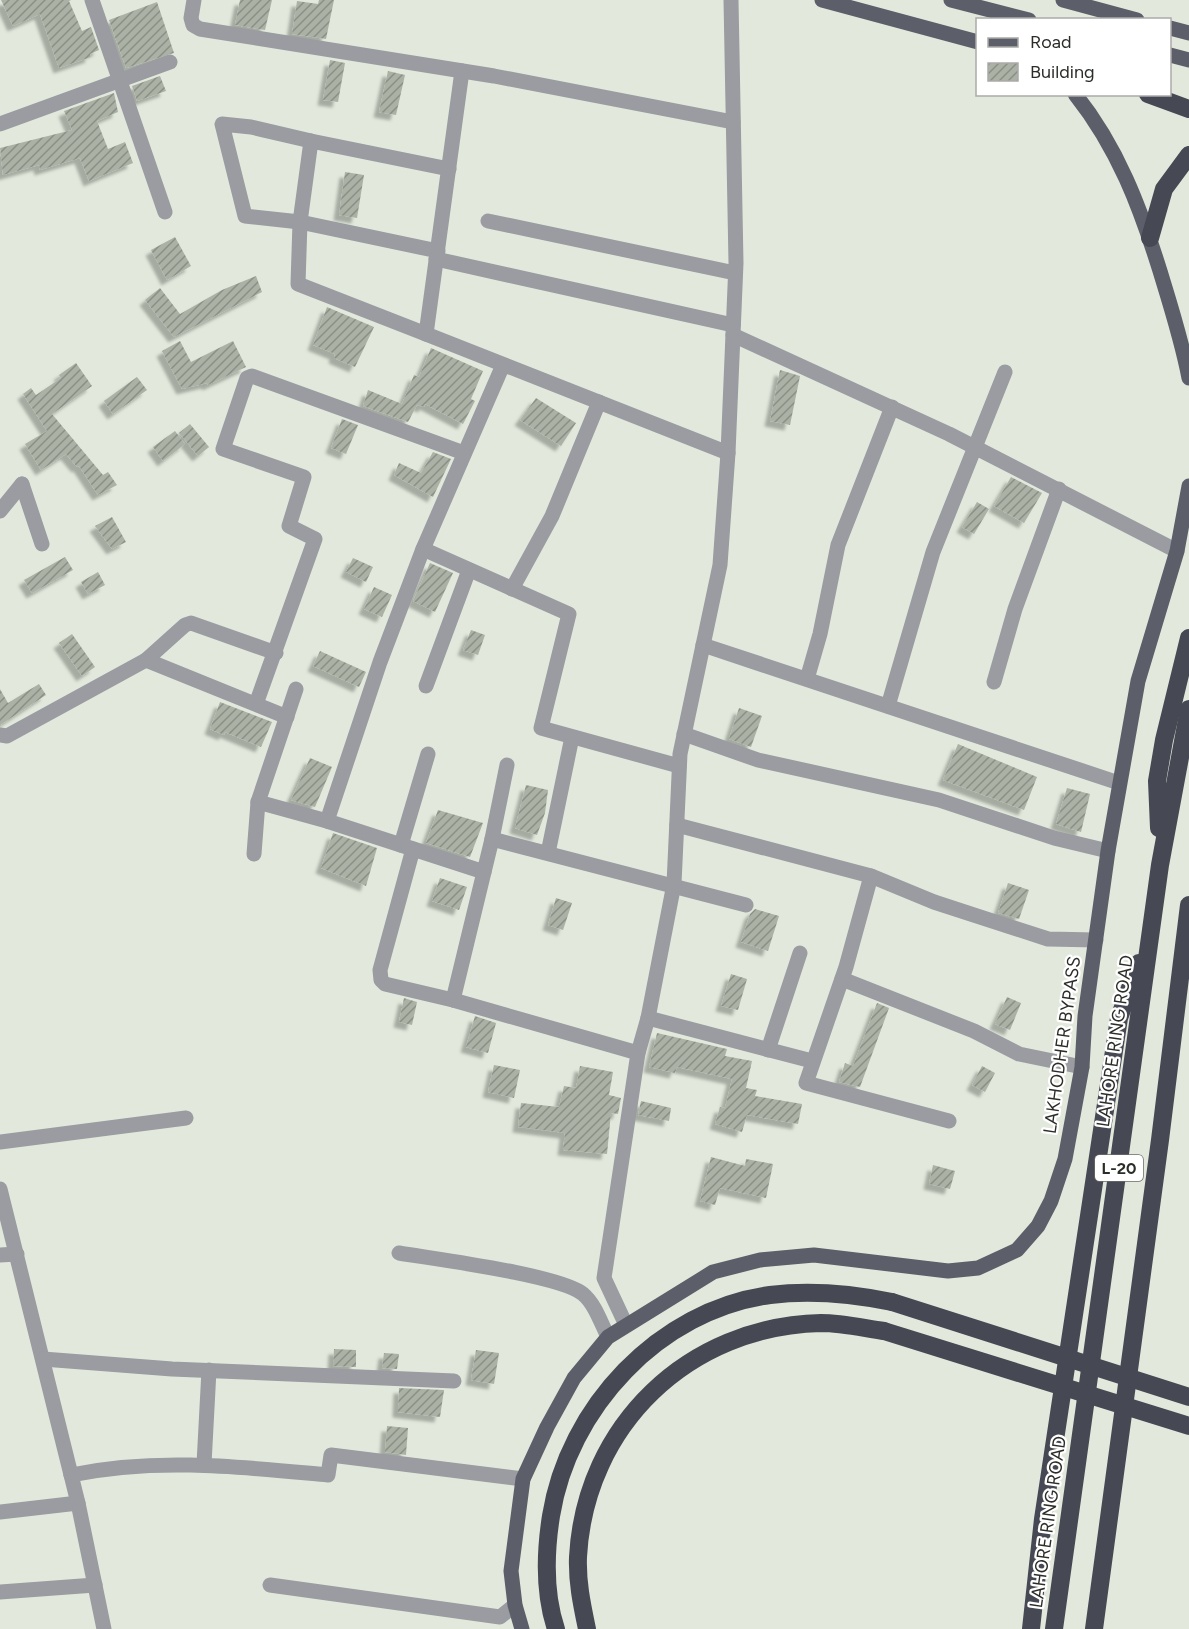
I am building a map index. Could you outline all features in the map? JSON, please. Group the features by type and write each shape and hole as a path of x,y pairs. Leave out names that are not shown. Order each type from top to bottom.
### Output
{"highway":[{"path":"1153,96 1189,109"},
{"path":"1150,238 1164,189 1171,175 1189,155"},
{"path":"1160,866 1157,781 1164,740 1189,638"},
{"name":"LAHORE RING ROAD","path":"1054,1629 1160,866 1189,709"},
{"name":"L-20","path":"1094,1629 1159,1152 1189,905"},
{"path":"1031,1629 1043,1519 1119,1018 1152,928"},
{"path":"555,1629 546,1578 548,1538 555,1492 567,1456 579,1434 596,1407 631,1364 659,1340 696,1319 733,1304 770,1295 812,1293 863,1296 892,1302 1189,1397"},
{"path":"588,1629 579,1590 578,1558 589,1492 605,1452 626,1420 651,1391 674,1371 727,1343 783,1327 822,1323 884,1331 1189,1426"}],"main road":[{"path":"822,0 976,41"},
{"path":"951,0 1021,18"},
{"path":"1063,0 1130,18"},
{"path":"1171,28 1189,33"},
{"path":"1171,55 1189,60"},
{"path":"1076,96 1116,155 1137,200 1180,332 1189,378"},
{"name":"LAKHODHER BYPASS","path":"519,1627 512,1571 523,1479 546,1427 574,1378 608,1337 713,1272 760,1260 814,1255 948,1271 978,1268 1017,1250 1038,1226 1051,1201 1065,1159 1082,1067 1085,1016 1119,783 1138,681 1177,551 1189,486"}],"street":[{"path":"92,0 117,80 165,213"},
{"path":"194,0 191,18 194,25 200,29 462,71 733,122"},
{"path":"626,1325 604,1278 638,1053 648,1018 674,884 679,766 684,734 720,565 728,453 735,273 730,0"},
{"path":"0,124 170,62"},
{"path":"426,334 462,71"},
{"path":"449,169 251,127 222,124 245,216 300,222 733,330 975,447 1177,551"},
{"path":"311,141 300,222 297,284 728,453"},
{"path":"488,220 735,273"},
{"path":"327,821 380,662 423,549 503,364"},
{"path":"888,706 933,552 1005,372"},
{"path":"256,704 315,539 290,526 304,477 223,449 247,378 252,376 464,453"},
{"path":"513,589 552,516 599,402"},
{"path":"807,679 820,634 838,545 892,407"},
{"path":"0,511 22,484 42,544"},
{"path":"994,682 1015,609 1059,489"},
{"path":"423,549 569,614 541,728 679,766"},
{"path":"426,686 469,570"},
{"path":"0,735 8,736 146,660 185,625 191,623 276,652"},
{"path":"704,645 1119,783"},
{"path":"146,660 287,717"},
{"path":"254,854 258,802 296,689"},
{"path":"684,734 758,760 939,800 1054,838 1108,851"},
{"path":"548,853 572,737"},
{"path":"428,754 380,970 381,980 385,984 453,1000 638,1053"},
{"path":"453,1000 492,839 507,765"},
{"path":"258,802 327,821 484,873"},
{"path":"677,825 871,876 934,902 1048,939 1096,940"},
{"path":"492,839 674,884 746,905"},
{"path":"871,876 842,980 806,1083 949,1121"},
{"path":"768,1050 800,953"},
{"path":"842,980 974,1031 1019,1054 1082,1067"},
{"path":"648,1018 812,1061"},
{"path":"0,1142 186,1118"},
{"path":"0,1189 78,1503 104,1629"},
{"path":"399,1253 528,1276 581,1293 591,1304 608,1337"},
{"path":"0,1255 17,1254"},
{"path":"43,1359 209,1370 454,1381"},
{"path":"204,1464 209,1370"},
{"path":"71,1475 141,1464 204,1464 328,1475 331,1455 523,1479"},
{"path":"0,1512 78,1503"},
{"path":"0,1592 95,1585"},
{"path":"270,1585 500,1617 515,1605"}],"building":[{"path":"1,0 71,0 69,1 82,31 91,27 99,50 90,54 91,57 59,68 40,14 13,26"},
{"path":"240,0 272,0 265,30 235,25"},
{"path":"319,0 334,0 326,39 292,34 297,1 318,4"},
{"path":"157,2 174,53 126,68 109,20"},
{"path":"330,60 345,63 338,102 323,100"},
{"path":"388,71 405,75 396,115 379,112"},
{"path":"160,76 166,91 137,101 132,86"},
{"path":"114,93 118,112 97,121 108,149 125,142 133,163 89,181 80,158 40,170 39,165 3,175 0,148 72,130 64,111"},
{"path":"345,172 364,175 357,218 339,215"},
{"path":"175,237 191,266 167,280 151,250"},
{"path":"256,276 262,292 174,337 145,300 160,288 180,314 222,290"},
{"path":"327,307 374,327 355,367 334,358 335,354 313,345"},
{"path":"180,341 191,362 233,341 246,367 208,385 207,383 182,389 162,351"},
{"path":"431,348 483,371 471,399 475,401 463,424 425,404 424,407 417,405 408,422 363,406 368,390 402,404 414,375 419,377"},
{"path":"76,363 92,386 52,414 103,475 108,472 117,485 98,495 79,466 77,467 66,454 41,470 25,444 47,431 23,394 31,388 36,395 61,378 59,375"},
{"path":"780,370 800,376 790,425 770,421"},
{"path":"137,377 147,390 113,414 104,401"},
{"path":"536,398 576,423 561,446 520,420"},
{"path":"342,419 358,425 346,454 331,448"},
{"path":"190,424 209,447 198,456 179,433"},
{"path":"175,431 185,444 163,461 153,447"},
{"path":"433,452 451,459 433,497 394,475 399,463 421,473"},
{"path":"1011,477 1042,493 1024,523 994,506"},
{"path":"977,502 989,509 974,534 962,527"},
{"path":"112,517 126,542 112,549 95,526"},
{"path":"65,557 73,570 32,593 24,580"},
{"path":"353,558 373,567 366,582 346,572"},
{"path":"430,563 453,573 435,612 413,601"},
{"path":"98,572 105,585 88,594 81,582"},
{"path":"374,587 392,595 382,617 364,609"},
{"path":"471,630 485,635 478,655 463,650"},
{"path":"72,634 95,667 82,676 59,643"},
{"path":"320,651 366,672 359,687 313,666"},
{"path":"39,684 46,695 0,725 0,689 8,703"},
{"path":"220,702 272,722 261,747 225,732 224,735 210,729"},
{"path":"739,708 762,716 751,747 729,739"},
{"path":"958,744 1037,777 1024,810 943,780"},
{"path":"310,758 332,767 315,807 291,800"},
{"path":"526,785 548,790 545,813 537,835 515,828"},
{"path":"1067,788 1090,794 1081,832 1056,824"},
{"path":"438,810 483,823 470,857 426,843"},
{"path":"333,833 377,848 366,886 321,868"},
{"path":"440,878 467,887 459,910 432,901"},
{"path":"1008,883 1029,890 1019,919 998,913"},
{"path":"556,898 572,903 563,930 548,925"},
{"path":"755,909 779,916 768,951 741,942 750,914"},
{"path":"731,974 747,979 738,1010 721,1006"},
{"path":"1007,997 1021,1003 1010,1030 995,1024"},
{"path":"404,998 417,1002 412,1025 399,1022"},
{"path":"877,1003 889,1008 860,1087 839,1082 845,1063 853,1066"},
{"path":"475,1016 496,1023 488,1053 466,1047"},
{"path":"657,1033 727,1049 725,1056 752,1061 746,1088 757,1090 755,1096 802,1104 798,1124 747,1115 742,1132 715,1124 720,1107 725,1108 732,1079 677,1067 675,1073 649,1067"},
{"path":"494,1065 520,1070 514,1098 488,1092"},
{"path":"580,1066 613,1072 609,1095 621,1098 618,1114 611,1113 607,1154 563,1150 565,1133 518,1127 521,1103 559,1107 564,1086 576,1088"},
{"path":"982,1066 995,1073 985,1092 972,1085"},
{"path":"641,1101 671,1108 669,1121 638,1115"},
{"path":"711,1157 745,1166 746,1159 773,1164 766,1198 720,1188 715,1205 700,1201"},
{"path":"933,1165 955,1171 950,1189 929,1184"},
{"path":"334,1349 356,1350 356,1367 333,1366"},
{"path":"476,1350 499,1353 494,1384 471,1380"},
{"path":"384,1353 399,1354 397,1369 382,1368"},
{"path":"399,1388 444,1390 440,1417 398,1412"},
{"path":"387,1426 408,1428 406,1455 385,1452"}]}
